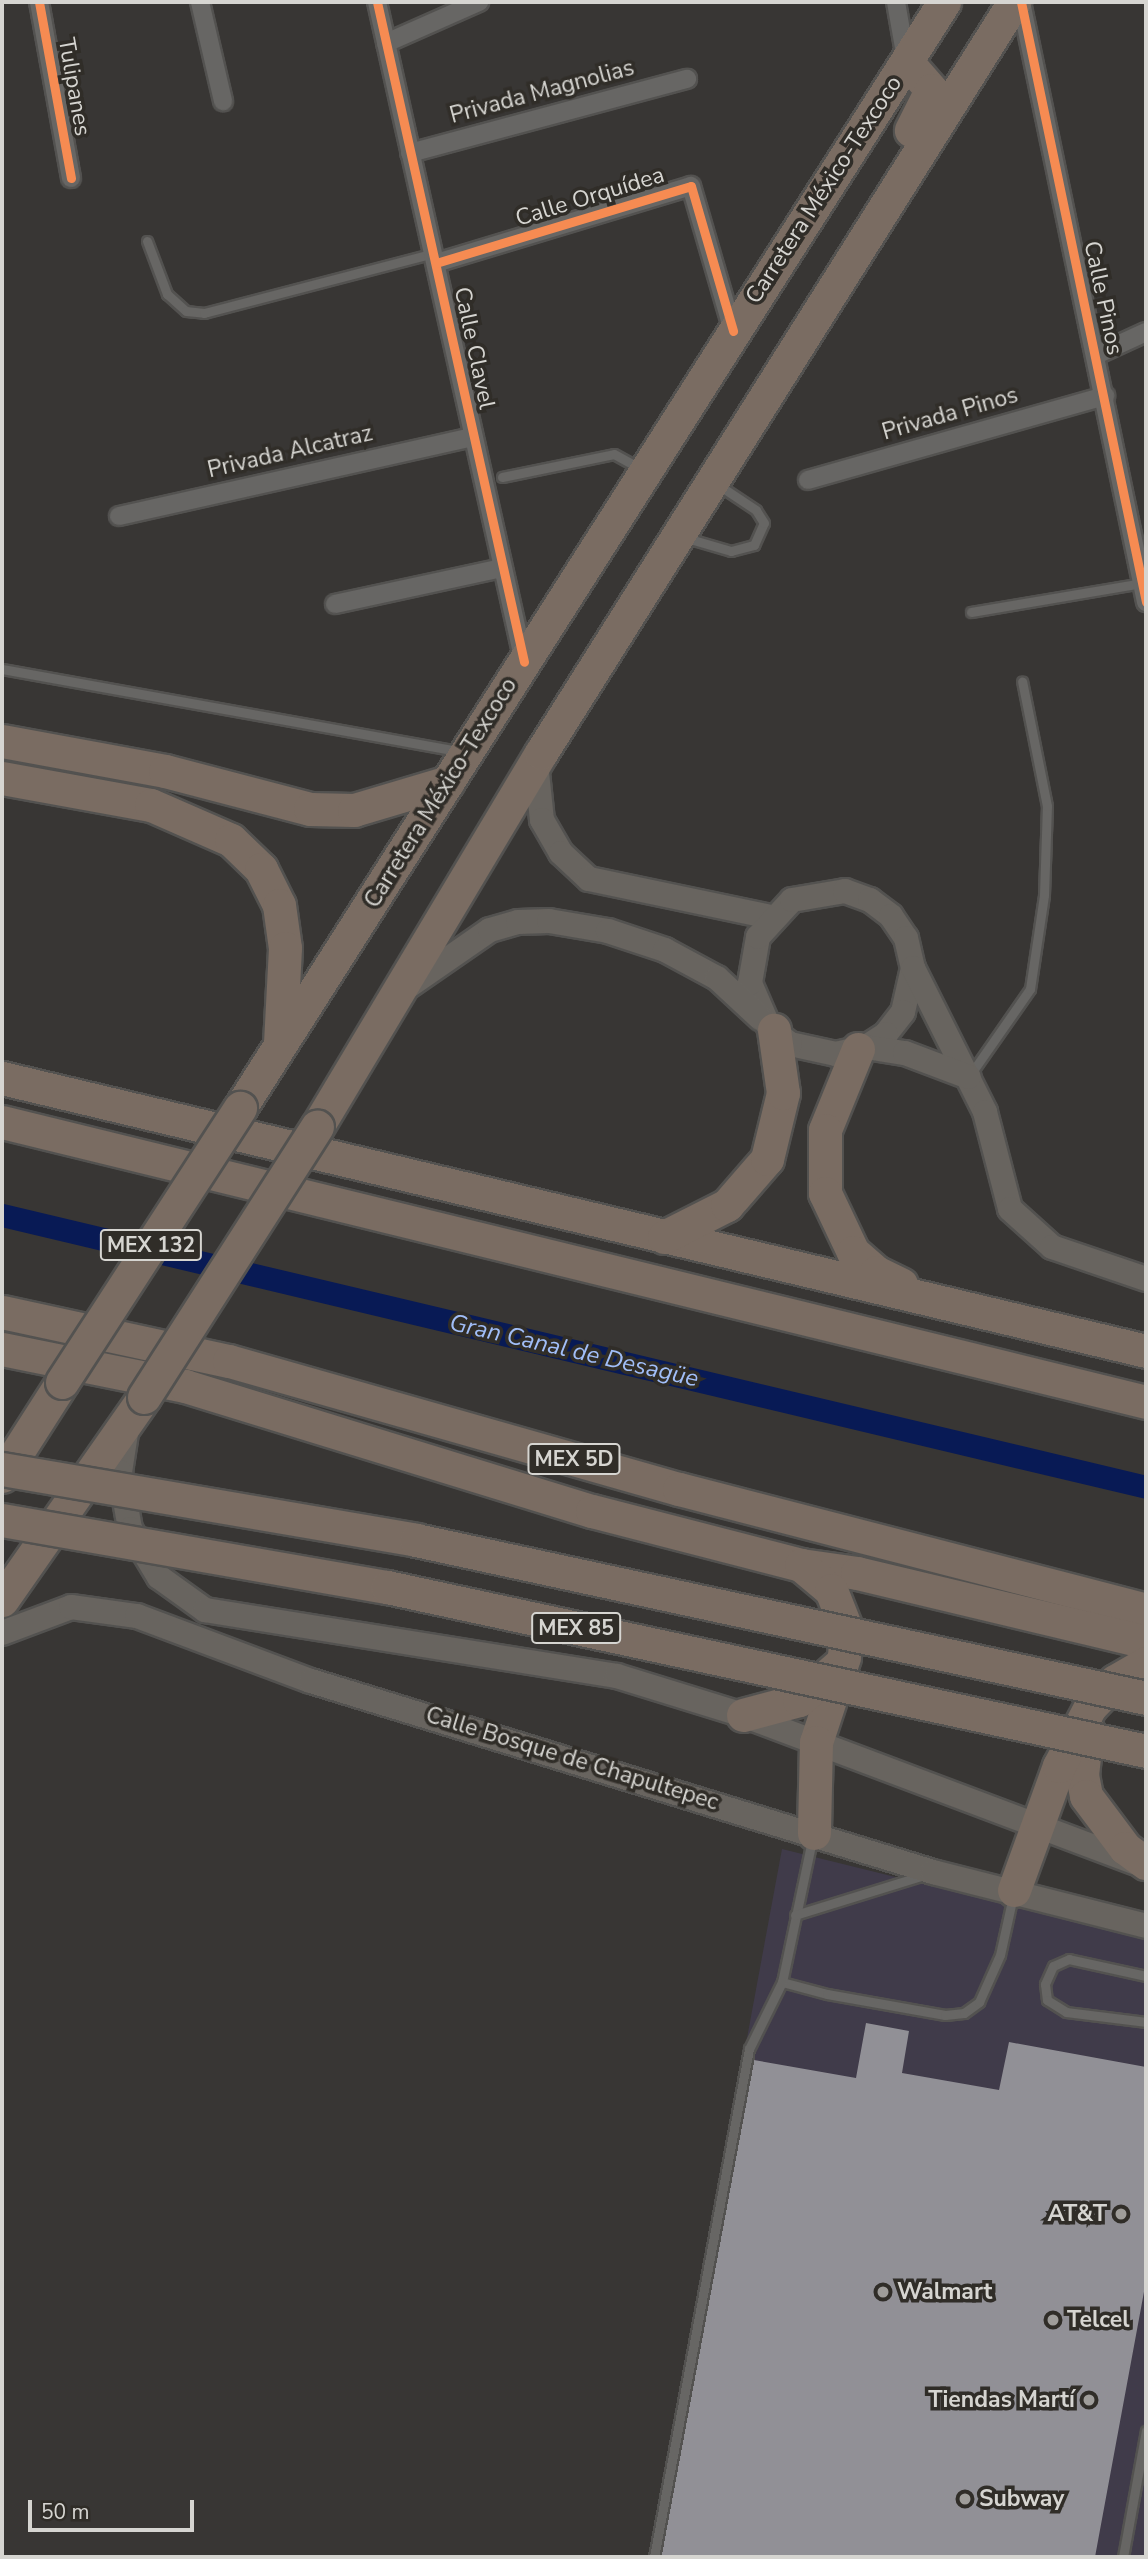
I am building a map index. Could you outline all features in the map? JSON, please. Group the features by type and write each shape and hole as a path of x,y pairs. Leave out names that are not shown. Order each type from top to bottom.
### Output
{"highway":[{"name":"Carretera México-Texcoco","path":"2,1476 279,1048 944,2"},
{"path":"398,997 536,763 1014,2"},
{"path":"910,57 937,74 966,79"},
{"path":"845,268 851,232 930,97 928,84 910,57"},
{"path":"2,741 165,771 310,809 354,810 448,782"},
{"path":"2,778 151,804 232,840 261,869 279,905 285,948 279,1048"},
{"name":"MEX 132","path":"2,1600 137,1407 398,997"},
{"path":"664,1237 727,1205 767,1159 783,1093 772,1028"},
{"path":"862,1048 836,1094 822,1150 825,1193 837,1227 876,1272 980,1310"},
{"path":"2,1078 1146,1351"},
{"path":"2,1122 1146,1402"},
{"name":"MEX 5D","path":"2,1312 229,1362 679,1489 1146,1610"},
{"path":"2,1349 185,1386 592,1511 801,1565 857,1573 1146,1642"},
{"name":"MEX 85","path":"2,1469 416,1540 1146,1698"},
{"name":"MEX 85","path":"2,1520 387,1587 1146,1751"},
{"path":"801,1565 823,1580 838,1601 846,1628 844,1657 816,1742 814,1833"},
{"path":"743,1715 799,1700 844,1657"},
{"path":"1014,1890 1059,1766 1090,1707 1115,1681 1146,1663"},
{"path":"1090,1707 1082,1775 1086,1796 1125,1849 1146,1865"}],"main road":[{"path":"536,763 537,801 550,837 589,879 771,917"},
{"path":"772,1028 757,1006 750,968 758,937 771,917 792,900 818,892 845,891 870,900 891,916 906,938 914,968 969,1077 994,1143 999,1183 1010,1209 1027,1229 1090,1264 1146,1279"},
{"path":"398,997 434,964 490,930 517,922 548,921 608,931 665,950 717,978 772,1028 814,1053 862,1048 905,1053 969,1077"},
{"path":"862,1048 886,1034 903,1012 914,968"},
{"path":"137,1407 121,1462 125,1510 138,1547 159,1577 188,1601 223,1617 605,1673 743,1715 1146,1865"},
{"name":"Calle Bosque de Chapultepec","path":"2,1633 71,1607 137,1616 311,1681 814,1833 933,1872 1014,1890 1146,1927"}],"street":[{"name":"Tulipanes","path":"39,2 71,178"},
{"path":"200,2 223,101"},
{"name":"Calle Clavel","path":"377,2 524,662"},
{"path":"386,43 479,2"},
{"path":"896,2 910,57"},
{"name":"Calle Pinos","path":"1021,2 1146,602"},
{"name":"Privada Magnolias","path":"410,153 687,79"},
{"name":"Calle Orquídea","path":"435,258 691,186 733,331"},
{"path":"1097,359 1146,332"},
{"path":"1097,359 1146,340"},
{"name":"Privada Pinos","path":"808,480 1105,396"},
{"name":"Privada Alcatraz","path":"119,516 473,437"},
{"path":"335,604 501,568"}],"lane":[{"path":"147,241 167,294 186,311 204,313 435,258"},
{"path":"502,477 614,454 644,471"},
{"path":"678,535 731,551 754,545 764,523 756,510 712,481"},
{"path":"971,612 1142,583"},
{"path":"2,669 466,753"},
{"path":"969,1077 1030,989 1044,895 1046,806 1022,681"},
{"path":"654,2557 749,2049 782,1982 814,1833"},
{"path":"795,1915 933,1872"},
{"path":"782,1982 945,2015 964,2013 979,2002 1000,1955 1014,1890"},
{"path":"1146,1976 1069,1959 1053,1966 1045,1984 1047,2000 1066,2012 1146,2022"},
{"path":"1123,2557 1146,2431"}],"shaded area":[{"path":"782,1849 1146,1939 1146,2557 651,2557"}],"building":[{"path":"866,2023 909,2031 902,2073 999,2090 1009,2042 1146,2067 1146,2281 1095,2557 660,2557 754,2060 856,2078"}],"waterway":[{"name":"Gran Canal de Desagüe","path":"2,1215 1146,1487"}],"cycle path":[{"path":"39,2 71,178"},
{"path":"377,2 524,662"},
{"path":"1021,2 1146,602"},
{"path":"436,263 691,186 733,331"}],"place":[{"name":"AT&T","path":"1121,2214"},
{"name":"Walmart","path":"883,2292"},
{"name":"Telcel","path":"1053,2320"},
{"name":"Tiendas Martí","path":"1089,2400"},
{"name":"Subway","path":"965,2499"}]}
